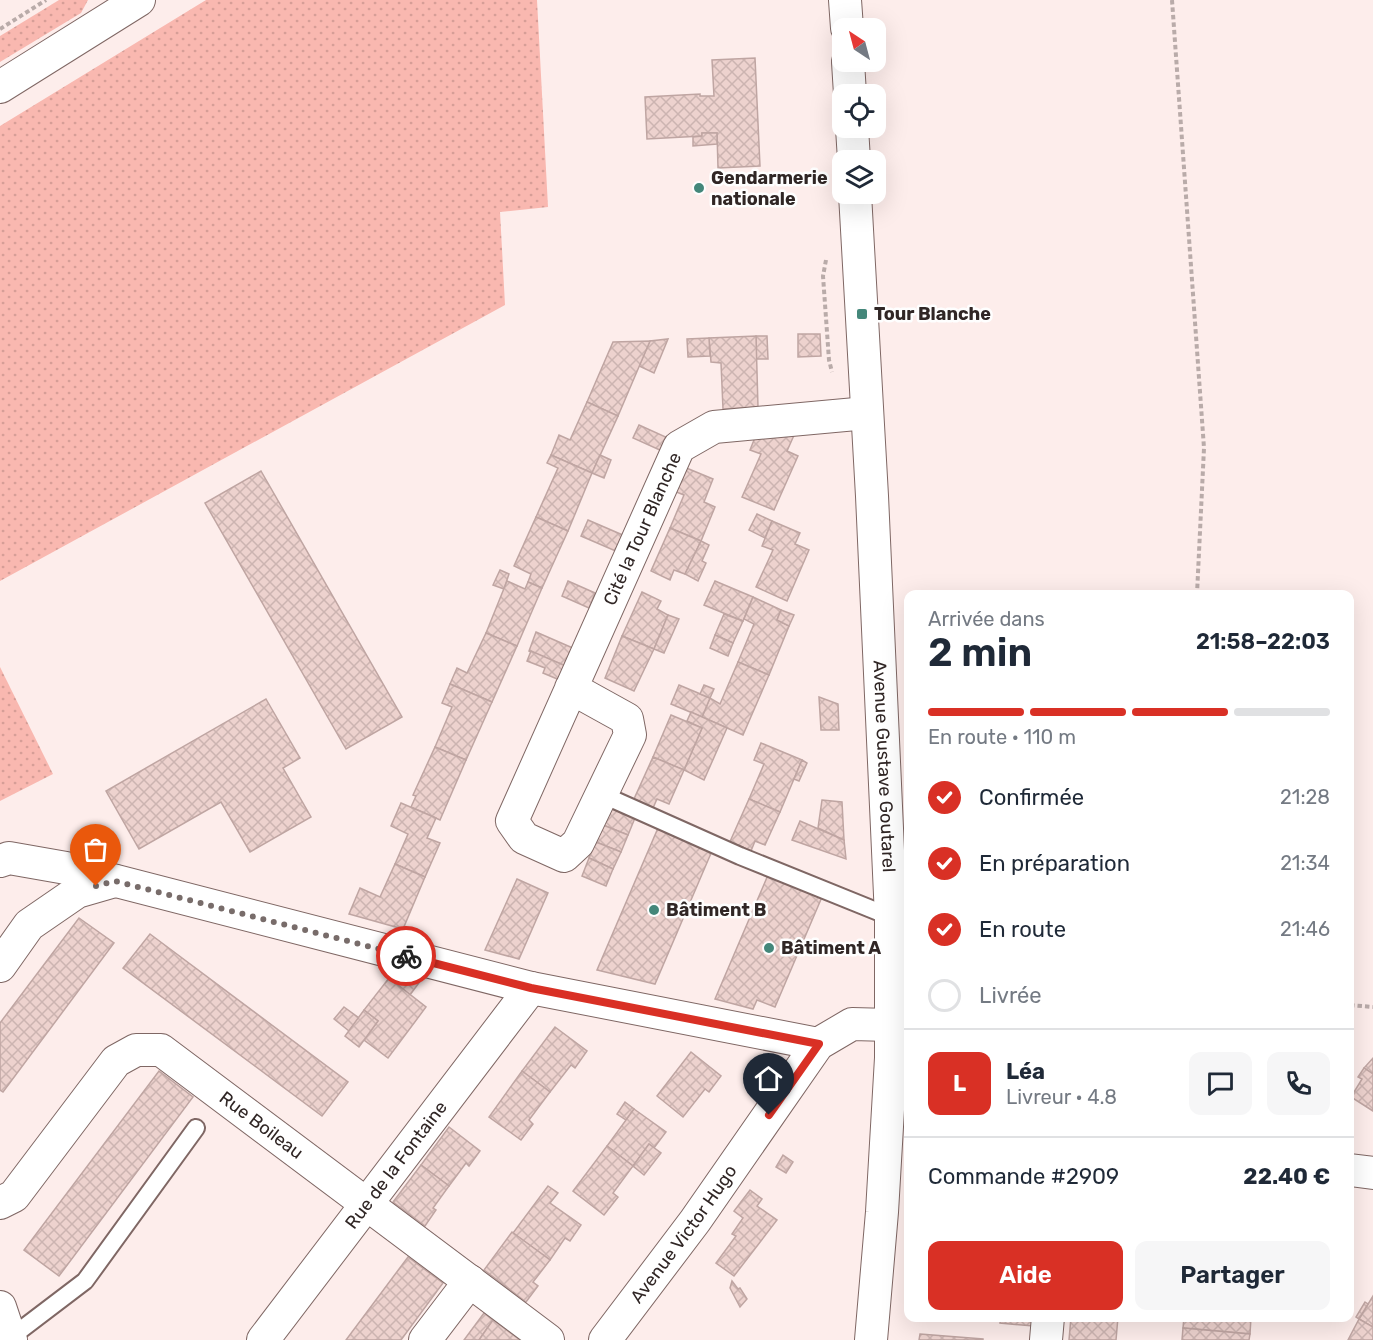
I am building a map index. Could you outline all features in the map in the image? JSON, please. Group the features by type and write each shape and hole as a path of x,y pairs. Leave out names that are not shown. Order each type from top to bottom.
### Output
{"street":[{"path":"845,0 846,18"},
{"path":"0,87 123,4"},
{"name":"Avenue Gustave Goutarel","path":"856,204 891,916 891,1058 882,1212 871,1340"},
{"name":"Cité la Tour Blanche","path":"571,688 627,719 630,735 578,843 564,856 524,838 512,821 571,688 679,447 714,427 867,413"},
{"path":"0,861 9,858 115,881 531,988 819,1044"},
{"path":"0,966 29,925 77,892 115,881"},
{"name":"Rue de la Fontaine","path":"263,1340 531,988"},
{"name":"Avenue Victor Hugo","path":"605,1340 695,1221 819,1044 852,1024 890,1025"},
{"name":"Rue Boileau","path":"0,1203 14,1196 116,1061 136,1050 161,1050 548,1340"},
{"path":"1354,1171 1373,1173"},
{"path":"425,1340 470,1281"},
{"path":"0,1307 10,1339"},
{"path":"1046,1340 1048,1322"}],"lane":[{"path":"601,794 740,856 891,916"},
{"path":"10,1339 85,1281 196,1128"}],"path":[{"path":"0,28 46,0"},
{"path":"1172,0 1204,448 1197,590"},
{"path":"1354,1005 1373,1007"}],"shaded area":[{"path":"59,0 88,0 81,13 0,62 0,36"},
{"path":"206,0 537,0 548,207 500,212 505,305 0,581 0,126"},
{"path":"0,667 53,774 0,801"}],"building":[{"path":"755,58 760,166 718,168 717,133 647,139 645,97 700,94 700,96 714,96 712,60"},
{"path":"702,133 717,133 717,144 693,146 693,137 702,136"},
{"path":"798,334 820,334 821,356 798,357"},
{"path":"756,336 767,336 768,359 756,359"},
{"path":"756,336 758,407 723,409 721,363 711,362 709,338"},
{"path":"709,338 710,356 688,357 687,339"},
{"path":"668,339 654,373 639,366 650,341"},
{"path":"650,341 618,416 587,402 613,342"},
{"path":"587,402 618,416 592,473 551,455 559,435 570,440"},
{"path":"639,425 668,438 662,451 633,438"},
{"path":"795,433 787,451 798,456 774,510 742,497 761,454 750,450 756,435"},
{"path":"551,455 592,473 568,531 536,517 558,468 547,463"},
{"path":"600,455 611,460 604,478 592,473"},
{"path":"684,467 713,479 704,502 715,507 701,541 670,528 684,495 674,491"},
{"path":"261,471 402,717 346,749 205,503"},
{"path":"757,514 772,521 765,538 749,530"},
{"path":"536,517 568,531 542,588 528,582 531,574 514,566"},
{"path":"588,520 625,536 618,552 581,536"},
{"path":"772,521 800,533 795,544 809,550 787,601 756,587 773,550 762,546"},
{"path":"670,528 701,541 685,574 674,570 670,580 651,571"},
{"path":"701,541 709,545 702,561 706,563 698,581 685,574"},
{"path":"500,570 509,574 504,589 493,585"},
{"path":"507,581 525,589 528,582 542,588 517,646 486,633"},
{"path":"568,581 595,593 589,608 562,596"},
{"path":"715,581 753,597 743,621 704,605"},
{"path":"642,592 661,601 657,609 668,615 654,649 622,636"},
{"path":"753,597 781,610 777,620 789,626 769,675 738,662 754,624 744,619"},
{"path":"781,610 794,615 789,626 777,620"},
{"path":"724,614 743,621 733,643 715,635"},
{"path":"668,615 679,619 664,653 654,649"},
{"path":"536,632 575,649 568,667 529,651"},
{"path":"486,633 517,646 492,702 450,684 457,668 467,673"},
{"path":"715,635 733,643 728,656 710,648"},
{"path":"622,636 654,649 634,691 605,678"},
{"path":"531,651 568,667 562,681 543,673 545,668 527,661"},
{"path":"738,662 769,675 743,735 702,717 710,698 720,704"},
{"path":"450,684 492,702 466,760 435,747 452,707 442,703"},
{"path":"679,685 710,698 702,717 671,704"},
{"path":"704,685 714,689 710,698 700,694"},
{"path":"819,697 838,704 839,730 821,730"},
{"path":"266,699 300,758 283,768 311,817 250,852 221,802 139,849 106,791"},
{"path":"691,712 727,728 704,780 684,770 702,728 687,721"},
{"path":"671,715 702,728 684,770 653,757"},
{"path":"761,743 802,760 780,812 749,799 764,764 754,760"},
{"path":"435,747 466,760 440,820 411,807 416,796 413,795"},
{"path":"653,757 684,770 669,804 657,799 653,808 634,799"},
{"path":"802,760 807,763 799,781 794,779"},
{"path":"749,799 780,812 765,845 755,841 751,851 738,845 736,849 728,846"},
{"path":"822,800 842,802 844,840 818,828"},
{"path":"401,803 436,818 427,838 440,843 425,877 395,864 408,834 391,826"},
{"path":"611,808 635,818 628,835 603,825"},
{"path":"800,821 844,840 846,859 792,840"},
{"path":"603,825 628,835 621,852 596,842"},
{"name":"Bâtiment B","path":"658,828 712,851 655,984 597,970"},
{"path":"596,842 621,852 613,869 589,858"},
{"path":"589,858 613,869 606,886 582,876"},
{"path":"395,864 425,877 403,929 349,914 360,888 380,897"},
{"name":"Bâtiment A","path":"768,875 822,897 775,1007 757,1000 753,1009 715,999"},
{"path":"517,879 548,893 519,959 485,950"},
{"path":"79,918 114,943 3,1092 0,1090 0,1023"},
{"path":"150,934 348,1082 322,1116 123,968"},
{"path":"399,965 427,972 410,995 389,978"},
{"path":"389,978 426,1007 388,1058 364,1040 378,1021 364,1010"},
{"path":"344,1007 359,1018 349,1031 334,1019"},
{"path":"364,1010 378,1021 359,1047 345,1036"},
{"path":"555,1027 587,1051 575,1068 571,1065 550,1092 522,1071"},
{"path":"691,1052 721,1076 709,1092 705,1089 683,1117 657,1096"},
{"path":"1373,1058 1373,1074 1364,1068"},
{"path":"1364,1068 1373,1074 1373,1111 1354,1099 1354,1092 1362,1079 1358,1077"},
{"path":"159,1071 193,1097 59,1276 24,1250"},
{"path":"522,1071 550,1092 529,1120 533,1124 521,1140 489,1117"},
{"path":"625,1102 634,1109 626,1120 617,1114"},
{"path":"634,1109 666,1132 654,1148 649,1144 633,1166 607,1146"},
{"path":"449,1127 480,1151 469,1166 466,1163 449,1186 421,1165"},
{"path":"649,1144 661,1153 644,1175 633,1166"},
{"path":"607,1146 633,1166 613,1193 618,1197 604,1215 573,1191"},
{"path":"783,1155 793,1162 786,1173 776,1167"},
{"path":"421,1165 449,1186 433,1208 436,1210 425,1226 393,1202"},
{"path":"548,1186 558,1193 550,1203 581,1225 570,1241 565,1238 550,1260 513,1233"},
{"path":"750,1190 762,1199 757,1206 777,1220 734,1276 716,1263 736,1236 732,1234 743,1218 734,1211"},
{"path":"512,1232 550,1260 533,1282 538,1286 526,1302 484,1270"},
{"path":"408,1257 443,1283 401,1340 346,1340"},
{"path":"732,1281 747,1299 740,1307 730,1288"},
{"path":"1373,1296 1373,1327 1359,1319"},
{"path":"1365,1302 1368,1304 1359,1319 1356,1317"},
{"path":"484,1313 493,1320 479,1340 464,1340"},
{"path":"1359,1319 1373,1327 1373,1340 1348,1340"},
{"path":"493,1320 520,1340 479,1340"},
{"path":"1000,1322 1033,1322 1033,1326"},
{"path":"1071,1322 1118,1322 1116,1340 1069,1340"},
{"path":"1184,1322 1251,1322 1250,1334 1183,1328"},
{"path":"1183,1328 1250,1334 1249,1340 1182,1340"},
{"path":"920,1334 983,1339 983,1340 919,1340"}],"way so far":[{"path":"96,886 115,881 406,956"}],"place":[{"name":"Gendarmerie nationale","path":"699,188"},
{"name":"Tour Blanche","path":"862,314"},
{"name":"Bâtiment B","path":"654,910"},
{"name":"Bâtiment A","path":"769,948"}],"route":[{"path":"406,956 531,988 819,1044 769,1115"}]}
